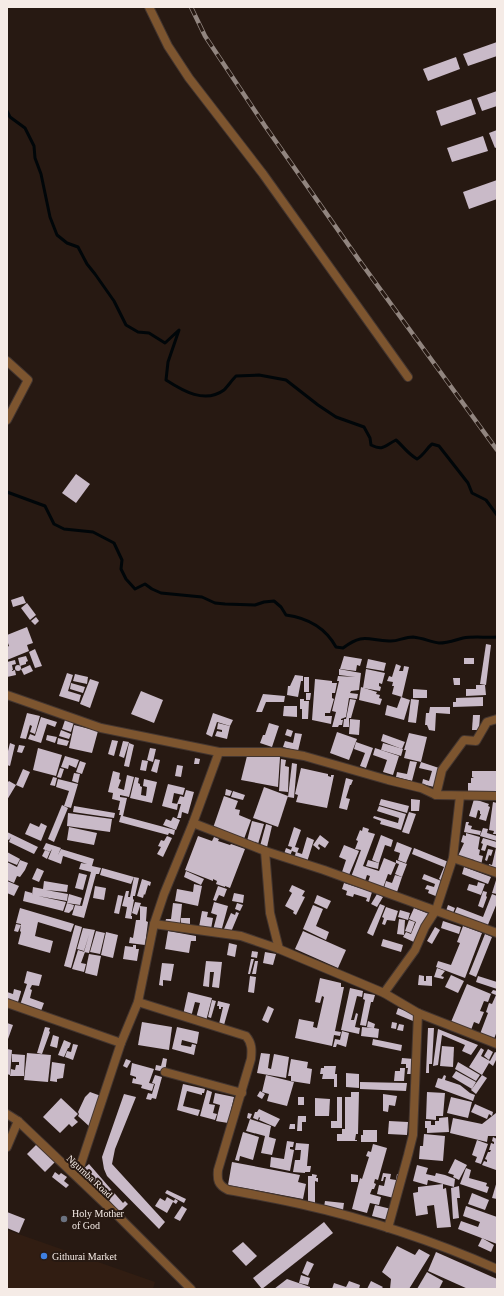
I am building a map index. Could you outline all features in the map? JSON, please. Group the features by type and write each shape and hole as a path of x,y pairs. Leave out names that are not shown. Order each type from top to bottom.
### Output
{"street":[{"path":"149,7 168,46 189,78 263,174 408,377"},
{"path":"7,361 28,380 7,420"},
{"path":"7,695 101,728 219,752 280,752 304,756 421,788 436,795 497,796"},
{"path":"436,795 442,770 464,740 476,741 487,722 497,719"},
{"path":"77,1176 121,1043 138,1002 154,924 164,894 193,823 219,752"},
{"path":"384,993 415,950 425,926 436,910 453,858 460,796"},
{"path":"193,823 497,933"},
{"path":"265,850 270,913 279,949"},
{"path":"453,858 497,873"},
{"path":"154,924 241,936 279,949 384,993 418,1013 497,1044"},
{"path":"138,1002 246,1036 252,1044 252,1058 218,1170 219,1184 222,1187 228,1190 300,1204 388,1228 497,1269"},
{"path":"7,1003 121,1043"},
{"path":"388,1228 413,1135 418,1013"},
{"path":"165,1072 242,1092"},
{"name":"Ngumba Road","path":"7,1114 18,1121 77,1176 191,1289"},
{"path":"7,1147 18,1121"}],"shaded area":[{"name":"Githurai Market","path":"7,1230 155,1282 153,1289 7,1289"}],"building":[{"path":"497,42 497,56 468,66 463,54"},
{"path":"456,57 460,69 428,81 423,69"},
{"path":"497,91 497,106 482,111 477,98"},
{"path":"471,99 476,114 441,126 436,111"},
{"path":"497,130 497,147 495,148 489,133"},
{"path":"483,136 488,151 452,162 447,148"},
{"path":"497,180 497,199 469,209 463,192"},
{"path":"76,474 90,484 76,503 62,493"},
{"path":"23,596 26,603 13,607 11,600"},
{"path":"27,603 36,615 30,620 21,608"},
{"path":"36,617 39,621 35,625 31,621"},
{"path":"27,627 33,643 27,645 29,651 7,660 7,647 9,646 7,635"},
{"path":"486,644 491,645 486,685 480,684"},
{"path":"35,649 42,666 35,668 29,652"},
{"path":"26,656 28,661 26,664 20,666 18,658"},
{"path":"344,656 362,659 360,666 357,665 356,671 340,669"},
{"path":"464,658 474,658 474,664 464,664"},
{"path":"368,659 386,663 384,671 366,668"},
{"path":"15,660 16,664 12,665 12,671 15,670 16,675 7,677 7,662"},
{"path":"396,664 401,666 399,671 403,671 404,666 409,667 402,697 392,694 394,686 392,686 393,682 387,681 389,676 392,677"},
{"path":"18,665 21,668 18,671 15,668"},
{"path":"30,665 33,671 24,675 21,669"},
{"path":"339,669 361,673 359,690 351,691 350,693 358,694 357,699 349,698 346,717 341,719 343,720 342,725 332,727 336,712 332,711 339,681 337,681 338,676 355,677 339,675"},
{"path":"366,669 385,673 382,684 379,683 379,686 381,687 380,691 363,688"},
{"path":"67,673 73,675 68,691 81,695 79,702 59,696"},
{"path":"75,674 88,677 87,684 73,681"},
{"path":"295,675 303,676 298,697 287,695 288,686 290,686"},
{"path":"304,677 309,677 309,692 304,692"},
{"path":"453,678 460,678 460,685 454,685"},
{"path":"90,679 99,682 90,708 80,704"},
{"path":"315,679 337,683 335,693 332,693 332,698 334,699 330,713 325,713 325,716 332,716 331,724 312,720"},
{"path":"71,683 85,687 83,693 70,689"},
{"path":"476,685 485,685 486,695 466,696 466,689 476,689"},
{"path":"361,687 377,692 376,694 380,695 379,698 382,699 380,705 359,700"},
{"path":"413,689 427,690 427,698 413,698"},
{"path":"141,691 163,700 154,723 131,714"},
{"path":"306,693 311,693 310,700 306,700"},
{"path":"263,694 285,696 284,702 266,702 262,712 256,712"},
{"path":"401,697 410,700 404,720 385,715 387,705 397,708"},
{"path":"483,697 483,706 453,707 453,702 456,702 456,698"},
{"path":"300,699 309,701 308,719 302,719"},
{"path":"350,699 356,700 351,718 349,718 349,727 343,727 344,719 346,719"},
{"path":"411,699 419,700 416,723 408,722"},
{"path":"284,706 297,706 297,717 283,716"},
{"path":"430,707 450,707 450,714 436,713 435,731 429,730 427,725 425,725 426,713 429,713"},
{"path":"27,713 40,716 35,734 30,732 32,726 30,725 26,739 20,738"},
{"path":"213,713 233,720 230,726 217,722 212,737 206,734"},
{"path":"473,715 480,715 479,730 472,730"},
{"path":"41,717 57,722 55,727 47,724 41,743 28,739 30,734 35,736"},
{"path":"350,719 360,720 359,735 349,734"},
{"path":"65,720 74,722 71,732 62,729"},
{"path":"218,723 230,726 227,739 215,736 217,731 222,732 222,730 217,729"},
{"path":"269,723 279,726 272,747 260,743 263,735 265,735"},
{"path":"74,725 98,731 92,753 69,748"},
{"path":"287,729 293,731 291,737 285,735"},
{"path":"61,730 71,734 69,739 59,736"},
{"path":"337,732 357,739 349,760 330,753"},
{"path":"295,733 302,734 298,751 283,747 285,741 293,743"},
{"path":"409,733 427,737 421,762 404,758 406,750 404,750"},
{"path":"383,734 405,742 402,749 381,741"},
{"path":"47,735 57,737 55,743 46,740"},
{"path":"58,738 69,741 67,746 57,744"},
{"path":"112,740 118,741 114,756 108,754"},
{"path":"123,741 129,742 124,758 119,756"},
{"path":"356,742 373,748 366,768 360,766 365,753 354,749"},
{"path":"10,743 15,745 10,766 7,765 7,755"},
{"path":"129,743 134,745 129,767 124,766"},
{"path":"383,743 403,749 401,756 381,750"},
{"path":"19,745 25,746 22,753 17,752"},
{"path":"38,748 62,755 56,776 33,770"},
{"path":"150,748 156,749 153,762 147,760"},
{"path":"375,748 399,756 393,775 383,772 387,760 373,755"},
{"path":"259,753 280,757 278,787 241,780 247,756"},
{"path":"65,756 79,760 76,768 69,765 68,769 61,767"},
{"path":"195,758 200,759 199,764 194,764"},
{"path":"155,759 160,760 157,773 151,771"},
{"path":"281,759 286,760 285,766 289,767 288,792 279,791"},
{"path":"142,760 148,761 146,771 140,770"},
{"path":"80,761 86,763 82,774 76,772"},
{"path":"410,761 417,762 412,781 396,777 397,772 407,774"},
{"path":"421,762 439,768 434,787 422,784 423,779 429,781 432,771 419,768"},
{"path":"292,763 297,764 294,798 288,797"},
{"path":"177,765 183,766 181,777 175,776"},
{"path":"60,768 64,769 61,778 57,777"},
{"path":"301,768 328,774 328,776 331,777 331,775 334,775 327,808 296,802 298,795 295,794"},
{"path":"23,769 30,772 23,788 16,785"},
{"path":"113,771 120,773 119,779 121,780 118,788 124,790 127,775 134,777 129,797 120,795 120,797 127,798 123,816 175,830 174,835 169,833 168,835 119,822 121,815 119,815 120,810 118,810 120,801 112,799 113,793 108,792"},
{"path":"472,771 497,771 497,793 468,793 468,783 471,783 471,778 474,778 472,777"},
{"path":"74,773 80,774 78,783 72,781"},
{"path":"53,777 57,778 55,786 50,785"},
{"path":"135,777 139,778 138,783 142,787 141,795 146,796 147,787 143,786 144,779 157,782 152,803 130,798"},
{"path":"346,778 353,780 346,798 350,799 347,810 339,808"},
{"path":"58,779 78,784 71,808 64,806 69,791 56,787"},
{"path":"9,781 16,785 7,800 7,783"},
{"path":"168,784 185,788 183,795 174,793 172,803 178,804 177,810 162,806"},
{"path":"264,787 288,796 278,827 253,818"},
{"path":"226,789 232,791 230,796 225,795"},
{"path":"186,790 194,792 188,814 182,812 181,818 177,818 181,804 177,804 180,796 184,797"},
{"path":"233,791 245,795 243,800 231,797"},
{"path":"224,796 238,801 235,809 240,810 239,815 251,820 244,839 213,828"},
{"path":"381,799 409,806 407,813 379,805"},
{"path":"411,799 420,800 419,811 411,811"},
{"path":"474,799 489,804 488,806 490,807 486,821 479,819 481,814 478,810 476,818 469,816"},
{"path":"493,802 497,803 497,834 493,834 494,831 489,830"},
{"path":"62,805 68,808 54,842 48,839"},
{"path":"74,806 115,813 114,818 73,812"},
{"path":"379,806 406,814 401,830 380,824 381,821 373,818 374,816 398,823 399,818 377,811"},
{"path":"409,812 416,814 409,834 402,832"},
{"path":"68,813 112,819 110,832 67,826"},
{"path":"173,817 180,820 176,830 163,825 166,819 171,821"},
{"path":"252,821 264,824 258,844 247,841"},
{"path":"466,822 469,822 468,825 472,826 471,829 481,831 480,835 464,832"},
{"path":"30,823 39,827 41,823 47,826 41,841 25,834"},
{"path":"266,824 272,826 267,847 260,846"},
{"path":"69,827 97,833 94,845 67,840"},
{"path":"294,827 301,830 295,847 299,848 297,853 292,851 290,856 284,854 286,848 291,850 292,847 288,846"},
{"path":"363,827 369,829 368,832 375,834 363,866 379,871 384,858 396,863 391,875 388,874 383,888 368,882 370,876 367,875 365,881 351,877 361,850 355,849 358,841 356,840 360,830 362,831"},
{"path":"483,828 488,829 487,833 497,836 497,841 480,836"},
{"path":"7,832 38,847 34,854 9,842 11,837 9,840 7,839"},
{"path":"466,833 480,837 478,849 480,850 479,855 483,856 481,865 473,863 474,860 458,856 464,843 461,842 463,835 466,836"},
{"path":"320,835 329,842 325,848 319,844 319,850 313,845"},
{"path":"381,835 393,840 391,847 385,845 379,863 372,860"},
{"path":"167,836 172,838 163,857 157,854 161,847 158,846 161,840 164,841"},
{"path":"198,836 212,841 214,837 219,839 218,841 245,849 230,888 216,884 217,881 213,879 213,881 185,870"},
{"path":"307,837 314,840 307,862 294,858 296,852 302,854"},
{"path":"483,838 497,842 497,871 488,869 489,864 492,865 496,848 487,845 485,851 481,850"},
{"path":"397,842 412,848 406,863 398,860 400,853 394,851"},
{"path":"46,843 61,848 58,855 61,849 94,859 92,866 101,868 99,874 96,874 84,918 72,915 75,905 82,906 91,872 79,869 81,863 87,864 63,856 61,864 48,859 52,849 50,852 43,849"},
{"path":"344,845 359,851 349,875 342,872 346,860 339,857"},
{"path":"414,848 451,863 443,881 439,879 444,867 412,854"},
{"path":"488,849 493,850 487,861 485,860"},
{"path":"45,850 50,852 47,859 42,856"},
{"path":"7,852 20,859 17,865 7,861"},
{"path":"20,860 28,863 25,870 20,877 17,876 14,883 7,880 7,862 17,867"},
{"path":"368,860 379,863 378,869 366,866"},
{"path":"396,860 407,864 402,877 395,874 399,864 396,863"},
{"path":"464,867 491,877 488,884 462,874"},
{"path":"37,868 44,871 39,882 32,879"},
{"path":"102,868 134,877 131,884 100,875"},
{"path":"186,871 204,879 201,885 184,877"},
{"path":"79,873 87,875 83,890 75,888"},
{"path":"424,874 444,882 438,897 428,893 429,890 425,889 427,885 434,887 435,884 422,879"},
{"path":"395,875 402,877 397,892 384,888 386,881 392,883"},
{"path":"134,877 139,878 135,896 133,896 132,919 125,918 127,907 122,906 126,891 129,891 128,897 130,897"},
{"path":"497,877 497,894 492,893"},
{"path":"142,879 151,882 150,886 148,885 143,898 137,896"},
{"path":"7,881 19,886 14,896 7,893"},
{"path":"44,881 68,885 67,892 46,890 68,894 67,901 38,896 66,902 63,911 23,901 25,891 32,893 32,895 33,887 43,889"},
{"path":"478,882 485,884 481,895 467,890 469,884 477,886"},
{"path":"344,883 372,892 369,902 366,901 367,898 354,894 353,897 346,895 347,891 342,889"},
{"path":"194,884 202,886 198,906 175,901 177,889 193,892"},
{"path":"292,885 305,891 302,896 305,897 296,915 293,913 294,911 285,906 292,893 289,891"},
{"path":"95,886 106,888 104,900 93,898"},
{"path":"218,886 227,889 224,897 219,895 216,901 213,900"},
{"path":"483,891 487,892 487,897 483,908 478,906"},
{"path":"234,893 244,895 243,903 232,901"},
{"path":"69,894 82,898 80,905 67,903"},
{"path":"377,894 383,897 377,907 371,904"},
{"path":"492,894 497,896 497,903 487,927 454,914 457,907 483,917"},
{"path":"118,895 123,896 119,914 114,913"},
{"path":"317,895 331,901 327,909 314,903"},
{"path":"135,902 141,903 137,915 132,913"},
{"path":"214,902 228,906 221,932 213,930 217,915 211,913"},
{"path":"67,903 74,905 73,909 69,913 64,912"},
{"path":"173,903 182,904 180,924 165,923 166,919 171,919"},
{"path":"237,903 243,905 240,911 235,909"},
{"path":"380,904 385,906 373,936 367,933"},
{"path":"313,905 323,909 316,926 329,932 326,940 303,929"},
{"path":"448,905 455,908 453,913 446,911"},
{"path":"140,906 147,907 146,921 148,922 145,945 129,943 130,937 133,938 136,920 140,920"},
{"path":"386,907 398,911 395,921 387,920 385,925 382,924 384,918 382,917"},
{"path":"20,908 74,924 71,932 38,922 35,936 53,941 50,953 18,944 21,924 16,923"},
{"path":"414,908 429,914 416,943 403,937 406,932 411,934 416,922 409,919"},
{"path":"400,910 410,913 408,920 398,917"},
{"path":"202,911 208,912 207,917 213,918 211,929 199,927"},
{"path":"236,912 239,913 231,932 224,929 231,913 235,915"},
{"path":"181,918 190,918 190,927 181,927"},
{"path":"399,919 405,920 404,935 397,934"},
{"path":"409,920 415,922 411,933 405,931"},
{"path":"443,921 461,927 459,934 441,928"},
{"path":"16,924 21,925 18,932 14,931"},
{"path":"75,925 82,927 71,968 64,966"},
{"path":"463,926 482,933 465,978 436,967 438,961 451,965 460,943 457,942"},
{"path":"435,927 440,930 432,944 427,941"},
{"path":"83,928 95,930 89,953 84,952 89,935 84,951 77,949"},
{"path":"96,931 105,933 100,954 90,952"},
{"path":"168,931 196,936 196,941 191,941 189,953 165,949"},
{"path":"303,931 346,950 338,968 295,949"},
{"path":"106,932 118,935 113,958 101,955"},
{"path":"485,934 492,937 476,977 469,974"},
{"path":"383,939 403,945 401,952 381,946"},
{"path":"229,943 237,945 235,957 227,955"},
{"path":"133,945 136,945 136,949 139,949 137,961 123,959 125,946 133,947"},
{"path":"78,950 85,952 81,963 86,964 84,972 72,969"},
{"path":"252,951 258,952 257,958 251,957"},
{"path":"265,952 276,954 273,965 263,963"},
{"path":"89,954 101,956 97,976 85,973"},
{"path":"251,959 254,959 250,974 248,974"},
{"path":"206,961 222,962 219,988 212,987 214,972 210,972 209,987 203,986"},
{"path":"255,961 258,961 256,974 252,974"},
{"path":"162,963 174,964 171,981 163,980 163,986 159,985"},
{"path":"437,968 445,971 441,976 444,977 443,979 434,977"},
{"path":"27,971 42,975 39,986 32,985 30,989 32,990 30,998 44,1003 41,1011 20,1005 27,984 24,983"},
{"path":"419,975 424,976 424,981 426,981 426,976 432,976 432,986 418,985"},
{"path":"451,975 464,981 458,993 445,987"},
{"path":"250,976 256,977 254,993 248,992"},
{"path":"478,976 497,982 497,989 476,982"},
{"path":"320,978 341,983 341,987 344,987 335,1031 341,1032 340,1036 334,1035 332,1046 295,1038 299,1019 314,1022 313,1027 317,1028 324,997 322,996 320,1003 315,1002"},
{"path":"467,984 491,994 488,1002 484,1001 480,1011 484,1012 479,1024 474,1022 471,1030 451,1022"},
{"path":"350,988 363,991 362,997 357,996 351,1020 354,1020 356,1013 358,1014 355,1027 360,1028 359,1034 341,1030"},
{"path":"14,989 21,991 18,1002 16,1002 15,1005 7,999 7,992 13,994"},
{"path":"493,990 497,991 497,1031 494,1039 480,1034 488,1013 486,1012 489,1003 492,1004 496,995 491,993"},
{"path":"188,992 212,998 206,1021 196,1018 200,1003 195,1002 191,1017 183,1015"},
{"path":"364,993 375,995 373,1002 371,1002 366,1026 360,1025 365,1000 363,999"},
{"path":"212,1000 216,1001 211,1018 208,1017"},
{"path":"218,1001 230,1004 224,1025 219,1024 223,1007 219,1009 219,1006 217,1006"},
{"path":"268,1006 274,1009 268,1023 262,1020"},
{"path":"398,1008 415,1015 413,1021 396,1014"},
{"path":"368,1021 375,1024 374,1028 379,1029 378,1038 361,1036 362,1027 373,1028 367,1027"},
{"path":"142,1022 172,1027 169,1050 138,1045"},
{"path":"392,1022 397,1023 396,1029 391,1028"},
{"path":"7,1023 13,1025 8,1039 7,1039"},
{"path":"399,1024 404,1025 403,1031 397,1030"},
{"path":"45,1027 50,1028 50,1032 42,1054 37,1053"},
{"path":"177,1027 199,1032 197,1044 182,1040 181,1045 191,1047 192,1044 196,1045 194,1055 172,1049"},
{"path":"428,1028 434,1028 432,1064 429,1064 429,1073 426,1073"},
{"path":"438,1029 478,1045 471,1055 462,1051 465,1045 442,1035 438,1065 433,1066"},
{"path":"342,1031 349,1033 346,1047 337,1044 336,1047 333,1047 335,1039 340,1040"},
{"path":"53,1035 59,1037 57,1048 50,1046"},
{"path":"373,1039 402,1045 401,1051 372,1045"},
{"path":"64,1040 71,1043 64,1057 58,1055"},
{"path":"73,1044 78,1045 73,1060 65,1057 67,1051 71,1052"},
{"path":"442,1046 454,1047 453,1067 440,1066"},
{"path":"481,1048 484,1050 481,1056 490,1061 495,1052 497,1053 497,1058 493,1066 489,1063 482,1075 469,1067"},
{"path":"7,1049 12,1050 10,1075 7,1074"},
{"path":"488,1049 493,1052 489,1060 484,1056"},
{"path":"27,1053 51,1055 48,1082 24,1080"},
{"path":"261,1053 270,1054 268,1068 271,1069 274,1054 289,1057 286,1078 257,1073"},
{"path":"12,1054 25,1055 24,1076 10,1076 11,1069 15,1070 16,1065 19,1065 19,1062 12,1062"},
{"path":"163,1058 167,1059 165,1072 155,1070 156,1065 161,1066"},
{"path":"402,1058 414,1059 413,1074 407,1074 408,1068 406,1068 406,1064 401,1064"},
{"path":"126,1059 131,1061 127,1068 123,1066"},
{"path":"291,1059 308,1062 307,1068 312,1069 310,1084 291,1081 291,1076 288,1076"},
{"path":"52,1062 65,1064 63,1078 57,1079 57,1082 50,1081"},
{"path":"458,1062 480,1075 476,1081 455,1069"},
{"path":"132,1063 154,1069 149,1083 154,1084 152,1091 141,1088 142,1085 132,1083 133,1078 136,1079 136,1077 130,1075"},
{"path":"324,1066 336,1066 335,1074 337,1074 337,1087 334,1087 334,1079 322,1079 323,1074 320,1074 321,1068 324,1068"},
{"path":"400,1068 405,1068 404,1081 394,1081 395,1071 400,1071"},
{"path":"456,1071 476,1082 472,1089 452,1077"},
{"path":"346,1073 359,1074 359,1088 346,1087"},
{"path":"155,1075 162,1077 156,1099 146,1099 148,1093 152,1094 155,1084 152,1083"},
{"path":"266,1075 294,1082 287,1106 267,1101 269,1094 262,1092"},
{"path":"444,1075 446,1076 445,1080 460,1085 475,1095 473,1101 435,1087 438,1078 442,1079"},
{"path":"482,1075 487,1078 476,1094 471,1090"},
{"path":"360,1082 407,1083 406,1091 360,1089"},
{"path":"183,1084 205,1089 202,1095 187,1091 183,1106 200,1110 198,1116 177,1110"},
{"path":"207,1090 212,1092 209,1104 215,1105 213,1113 217,1114 215,1120 200,1116"},
{"path":"260,1091 265,1094 262,1099 257,1096"},
{"path":"90,1092 101,1096 90,1127 78,1116 78,1112 85,1097"},
{"path":"351,1092 359,1092 358,1134 356,1134 355,1140 357,1141 337,1141 337,1134 342,1134 342,1129 345,1129 345,1097 351,1097"},
{"path":"427,1092 445,1093 443,1116 436,1116 436,1120 426,1119"},
{"path":"215,1093 234,1097 228,1123 216,1121 220,1105 213,1103"},
{"path":"124,1094 136,1097 115,1149 112,1164 165,1222 159,1229 107,1176 104,1169 102,1157"},
{"path":"383,1094 397,1096 395,1106 389,1105 388,1112 383,1111"},
{"path":"298,1097 304,1097 304,1105 298,1105"},
{"path":"337,1097 342,1097 342,1128 331,1128 331,1121 337,1121"},
{"path":"451,1097 472,1102 468,1118 447,1113"},
{"path":"61,1098 78,1114 74,1118 78,1122 72,1127 69,1124 60,1133 43,1117"},
{"path":"315,1098 330,1099 329,1116 315,1116"},
{"path":"475,1104 493,1112 492,1116 489,1114 487,1119 471,1112"},
{"path":"259,1109 280,1119 275,1127 259,1120 259,1117 258,1120 253,1118 255,1112"},
{"path":"248,1113 252,1114 250,1119 247,1118"},
{"path":"496,1113 497,1134 496,1136 488,1136 487,1142 450,1133 453,1118 482,1124"},
{"path":"298,1116 306,1116 306,1122 302,1122 302,1131 297,1131"},
{"path":"448,1117 449,1132 427,1133 425,1121 431,1121 431,1125 435,1125 435,1121 439,1121 439,1118"},
{"path":"250,1119 271,1126 269,1137 276,1139 272,1155 261,1153 265,1136 246,1131"},
{"path":"389,1121 408,1122 407,1135 388,1134"},
{"path":"290,1124 295,1124 295,1129 289,1129"},
{"path":"363,1130 377,1130 377,1142 361,1142"},
{"path":"243,1132 259,1137 253,1160 240,1156 239,1161 235,1160"},
{"path":"424,1134 445,1136 443,1161 419,1159 420,1146 423,1146"},
{"path":"493,1137 497,1139 496,1170 482,1165 484,1161 487,1162 485,1159 488,1152 491,1150 489,1150 491,1143 494,1144 492,1141"},
{"path":"477,1140 488,1144 481,1164 475,1162 477,1157 472,1155"},
{"path":"287,1141 294,1142 293,1147 290,1147 290,1149 294,1150 290,1171 270,1167 271,1157 284,1159"},
{"path":"296,1143 309,1144 307,1166 311,1166 310,1172 293,1172 295,1160 300,1160 301,1150 295,1150"},
{"path":"37,1144 55,1162 45,1172 27,1154"},
{"path":"373,1144 387,1148 378,1180 375,1179 374,1183 376,1184 370,1194 381,1197 379,1205 370,1203 367,1213 352,1209 360,1178 362,1179 369,1157 366,1156 368,1151 371,1152"},
{"path":"455,1159 467,1165 459,1180 453,1177 454,1175 448,1173"},
{"path":"232,1162 300,1175 298,1182 306,1184 303,1199 228,1185"},
{"path":"89,1164 123,1203 125,1201 128,1204 120,1212 105,1196 107,1194 104,1191 103,1193 81,1171"},
{"path":"417,1165 428,1168 426,1174 435,1176 436,1173 455,1179 454,1187 428,1180 427,1185 413,1181"},
{"path":"466,1168 471,1170 469,1178 487,1183 486,1186 489,1187 487,1193 460,1184"},
{"path":"55,1172 59,1175 61,1173 67,1177 64,1181 69,1185 66,1188 52,1177"},
{"path":"383,1173 391,1174 390,1179 396,1180 397,1174 400,1175 394,1198 377,1194 379,1185 384,1186 386,1177 384,1177 383,1181 381,1181"},
{"path":"312,1174 317,1175 316,1178 318,1178 318,1182 315,1181 315,1204 308,1203 308,1176 312,1176"},
{"path":"351,1174 358,1175 358,1182 351,1182"},
{"path":"497,1181 497,1199 492,1198"},
{"path":"443,1184 443,1189 446,1188 451,1227 437,1228 434,1205 427,1206 428,1214 416,1216 413,1193 418,1192 418,1187"},
{"path":"459,1186 460,1198 457,1198 459,1218 453,1219 451,1188"},
{"path":"167,1190 186,1199 184,1203 165,1193"},
{"path":"472,1193 489,1200 485,1210 468,1204"},
{"path":"167,1197 174,1201 175,1199 178,1201 176,1204 173,1202 167,1213 155,1206 160,1198 165,1201"},
{"path":"325,1201 344,1203 343,1210 324,1207"},
{"path":"375,1205 391,1209 388,1220 372,1216"},
{"path":"182,1206 187,1209 180,1221 174,1218"},
{"path":"466,1206 497,1217 497,1244 458,1229 461,1221 478,1227 480,1222 463,1216"},
{"path":"7,1212 25,1219 19,1233 7,1228"},
{"path":"324,1222 333,1233 262,1289 253,1278"},
{"path":"482,1238 494,1245 491,1252 478,1246"},
{"path":"243,1242 257,1256 246,1266 232,1251"},
{"path":"397,1246 415,1255 419,1249 430,1255 409,1289 390,1289 391,1279 382,1272"},
{"path":"436,1252 497,1279 497,1289 468,1289 428,1271"},
{"path":"307,1261 314,1264 308,1276 302,1273"},
{"path":"427,1272 443,1281 439,1289 417,1289"},
{"path":"301,1275 310,1278 308,1285 299,1283"},
{"path":"287,1279 310,1287 310,1289 274,1289"},
{"path":"349,1281 360,1285 359,1289 332,1289 334,1283 346,1287"},
{"path":"371,1281 383,1287 381,1289 367,1289"}],"waterway":[{"path":"7,111 10,117 25,128 34,146 35,158 41,174 50,217 57,235 67,243 78,247 87,264 114,301 126,325 138,332 149,333 165,343 179,330 168,362 166,380 187,392 202,396 217,394 224,390 236,376 259,375 286,380 336,417 364,427 370,438 371,445 375,447 381,448 396,440 417,459 432,444 439,446 468,483 472,493 486,500 497,515"},
{"path":"7,492 45,506 54,524 64,529 93,532 114,543 122,560 121,569 126,579 135,589 145,584 161,593 202,597 215,603 225,604 255,605 274,601 281,607 286,615 309,621 327,634 336,647 343,648 356,640 365,638 392,641 413,637 439,643 467,637 497,637"}],"railway":[{"path":"191,7 205,36 265,126 359,260 497,450"}],"place":[{"name":"Holy Mother of God","path":"64,1219"},
{"name":"Githurai Market","path":"44,1256"}]}
